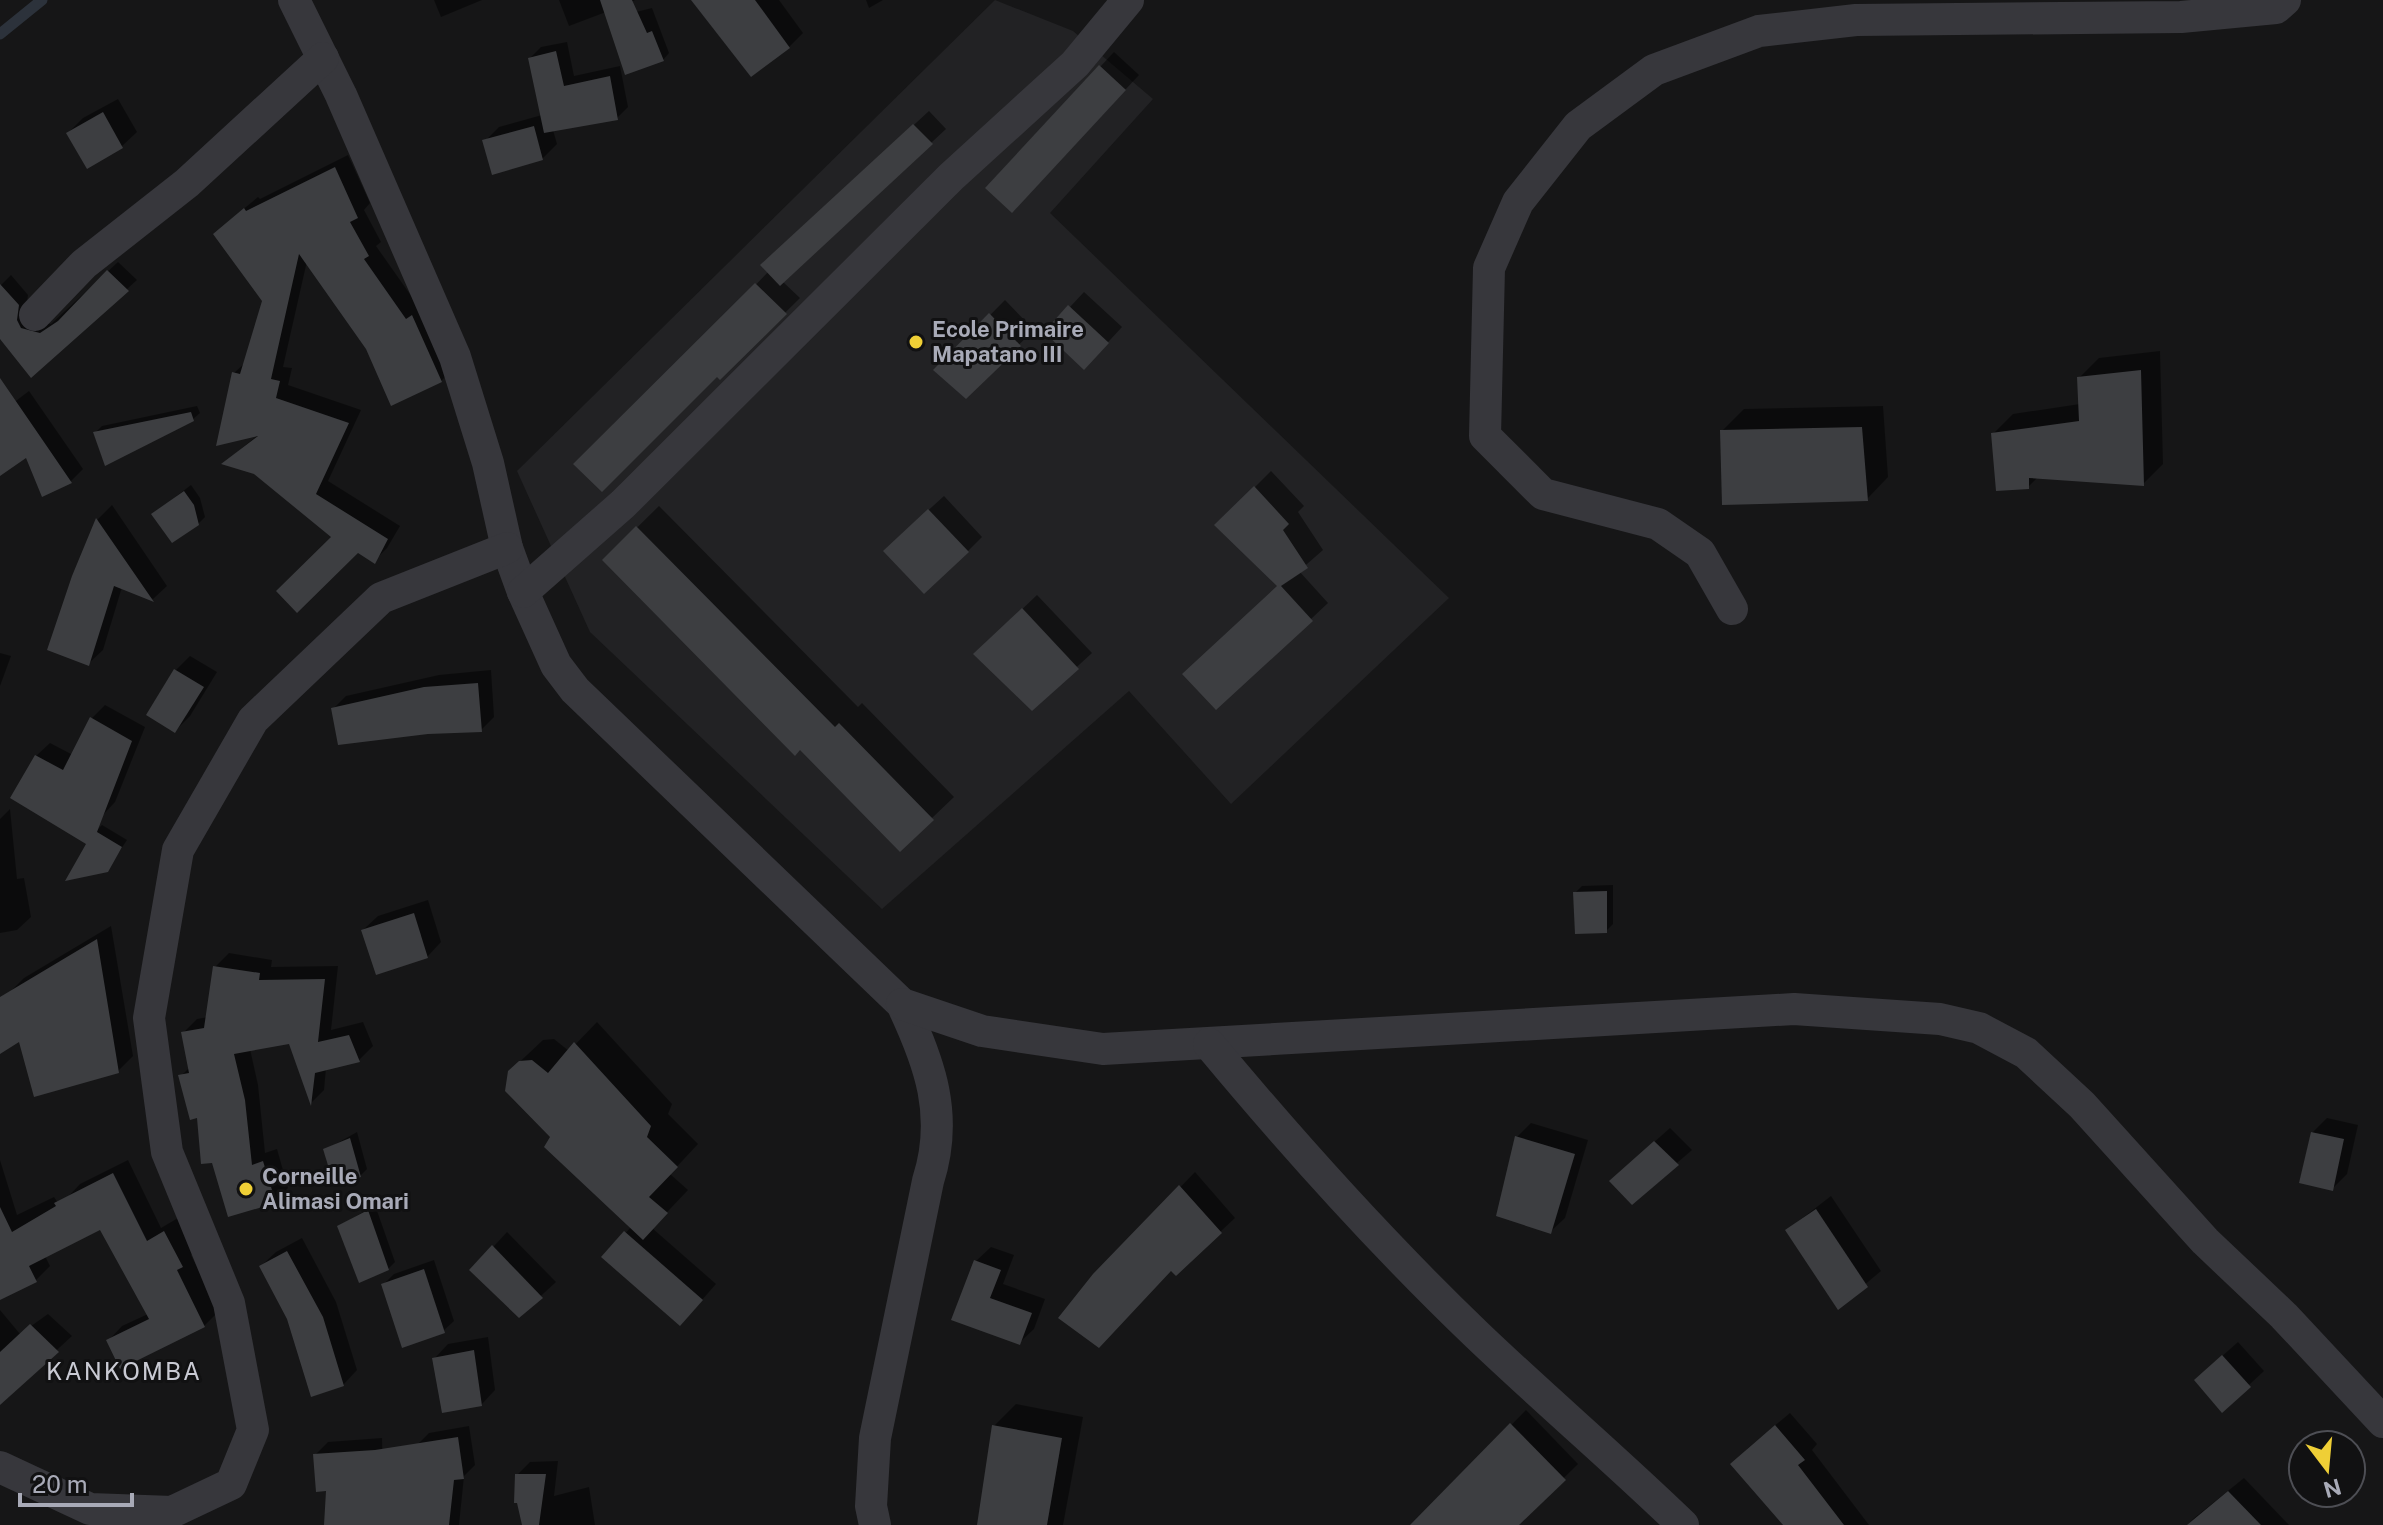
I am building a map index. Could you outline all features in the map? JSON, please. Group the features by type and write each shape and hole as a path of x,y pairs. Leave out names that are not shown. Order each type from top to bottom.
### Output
{"street":[{"path":"294,0 410,249 455,357 488,463 507,548 556,665 575,690 902,1004 924,1051 937,1108 939,1147 928,1181 875,1438 871,1506 875,1525"},
{"path":"523,592 623,504 951,177 1075,64 1128,0"},
{"path":"1732,609 1700,553 1669,531 1658,524 1543,494 1485,436 1489,268 1518,202 1578,126 1654,70 1759,31 1856,20 2181,17 2276,8 2285,0"},
{"path":"35,315 84,264 187,183 323,58"},
{"path":"0,1467 90,1509 172,1512 231,1484 253,1430 229,1303 167,1152 149,1018 178,850 253,720 381,598 507,548"},
{"path":"902,1004 982,1031 1103,1049 1794,1009 1940,1019 1979,1028 2026,1053 2082,1105 2205,1241 2284,1316 2383,1422"},
{"path":"1209,1044 1275,1123 1477,1335 1615,1458 1683,1525"}],"shaded area":[{"name":"Ecole Primaire Mapatano III","path":"995,0 1073,31 1153,99 1050,213 1449,598 1231,804 1129,691 882,909 590,632 517,471"}],"building":[{"path":"600,0 632,0 647,33 652,31 664,61 625,75"},
{"path":"691,0 755,0 790,48 751,77"},
{"path":"556,51 564,86 610,76 618,120 544,133 528,58"},
{"path":"1099,65 1126,90 1012,213 985,188"},
{"path":"103,112 123,148 87,169 66,133"},
{"path":"913,124 933,144 780,286 760,265"},
{"path":"534,126 543,160 492,175 482,140"},
{"path":"335,167 358,218 350,222 369,256 364,259 406,319 412,315 442,382 391,406 366,349 299,254 271,379 280,381 276,398 349,423 316,494 388,539 375,564 358,553 297,613 276,591 331,537 254,474 221,464 258,436 216,446 232,372 240,374 262,301 213,234 244,208 246,211"},
{"path":"107,270 129,291 31,378 0,339 0,284 19,305 17,320 21,328 40,333 58,321"},
{"path":"755,283 787,314 720,380 717,377 602,492 573,464"},
{"path":"1068,305 1109,343 1084,370 1044,332"},
{"path":"989,313 1021,346 966,399 933,370"},
{"path":"2141,370 2144,486 2029,478 2029,489 1996,491 1991,433 2079,421 2077,377"},
{"path":"0,378 72,483 42,497 26,458 0,476"},
{"path":"191,412 194,421 105,466 93,432"},
{"path":"1862,427 1868,501 1722,505 1720,430"},
{"path":"1254,486 1289,524 1283,530 1308,568 1281,586 1313,621 1216,710 1182,674 1277,586 1214,525"},
{"path":"184,491 194,505 199,525 172,543 151,514"},
{"path":"928,509 969,552 924,594 883,551"},
{"path":"96,518 154,602 114,586 89,666 47,650"},
{"path":"636,526 835,727 839,723 934,820 900,852 800,750 795,756 602,560"},
{"path":"1022,608 1079,669 1032,711 973,654"},
{"path":"174,669 204,687 175,733 146,715"},
{"path":"478,683 482,732 428,734 338,745 331,708 424,687"},
{"path":"90,717 132,741 97,832 122,847 108,872 65,881 86,844 10,798 35,755 63,770"},
{"path":"1607,891 1607,933 1575,934 1573,892"},
{"path":"414,913 428,958 376,975 361,930"},
{"path":"97,939 119,1073 34,1097 19,1042 0,1054 0,997"},
{"path":"213,966 260,973 259,980 325,979 318,1042 349,1035 360,1062 315,1073 311,1106 289,1044 234,1054 245,1100 252,1165 263,1161 276,1203 228,1217 212,1163 201,1164 197,1118 190,1120 178,1075 189,1073 181,1032 204,1028"},
{"path":"574,1042 651,1126 647,1137 678,1167 649,1197 668,1213 643,1240 544,1147 550,1137 505,1091 508,1071 519,1061 532,1060 548,1073"},
{"path":"2311,1132 2344,1139 2333,1191 2299,1183"},
{"path":"1515,1136 1575,1154 1551,1234 1496,1216"},
{"path":"350,1138 361,1177 334,1185 323,1149"},
{"path":"1654,1141 1679,1165 1632,1205 1609,1181"},
{"path":"113,1173 147,1241 164,1231 183,1267 177,1270 205,1327 120,1369 106,1340 149,1319 100,1230 29,1266 37,1282 0,1300 0,1207 12,1232 56,1206 54,1203"},
{"path":"1179,1185 1222,1233 1176,1276 1171,1271 1099,1348 1058,1318 1093,1274"},
{"path":"1816,1209 1868,1287 1838,1310 1785,1230"},
{"path":"368,1210 389,1270 359,1283 337,1226"},
{"path":"624,1231 703,1300 680,1326 601,1257"},
{"path":"492,1245 543,1298 519,1318 469,1270"},
{"path":"287,1251 323,1317 344,1386 311,1397 287,1319 259,1266"},
{"path":"974,1260 1001,1270 990,1298 1032,1313 1020,1345 951,1320"},
{"path":"424,1269 445,1333 402,1348 381,1284"},
{"path":"30,1324 59,1352 0,1405 0,1352"},
{"path":"474,1350 482,1406 442,1413 432,1358"},
{"path":"2222,1355 2251,1387 2222,1413 2194,1380"},
{"path":"1510,1423 1566,1480 1519,1525 1410,1525"},
{"path":"992,1425 1062,1438 1047,1525 977,1525"},
{"path":"1775,1425 1805,1460 1798,1465 1844,1525 1783,1525 1730,1464"},
{"path":"458,1437 464,1479 454,1480 449,1525 324,1525 326,1491 316,1492 313,1454 375,1450"},
{"path":"515,1474 546,1474 539,1525 522,1525 517,1503 514,1503"},
{"path":"2228,1491 2261,1525 2187,1525"}],"waterway":[{"path":"0,34 42,0"}],"place":[{"name":"Ecole Primaire Mapatano III","path":"916,342"},
{"name":"Corneille Alimasi Omari","path":"246,1189"}],"district":[{"name":"KANKOMBA","path":"124,1372"}]}
